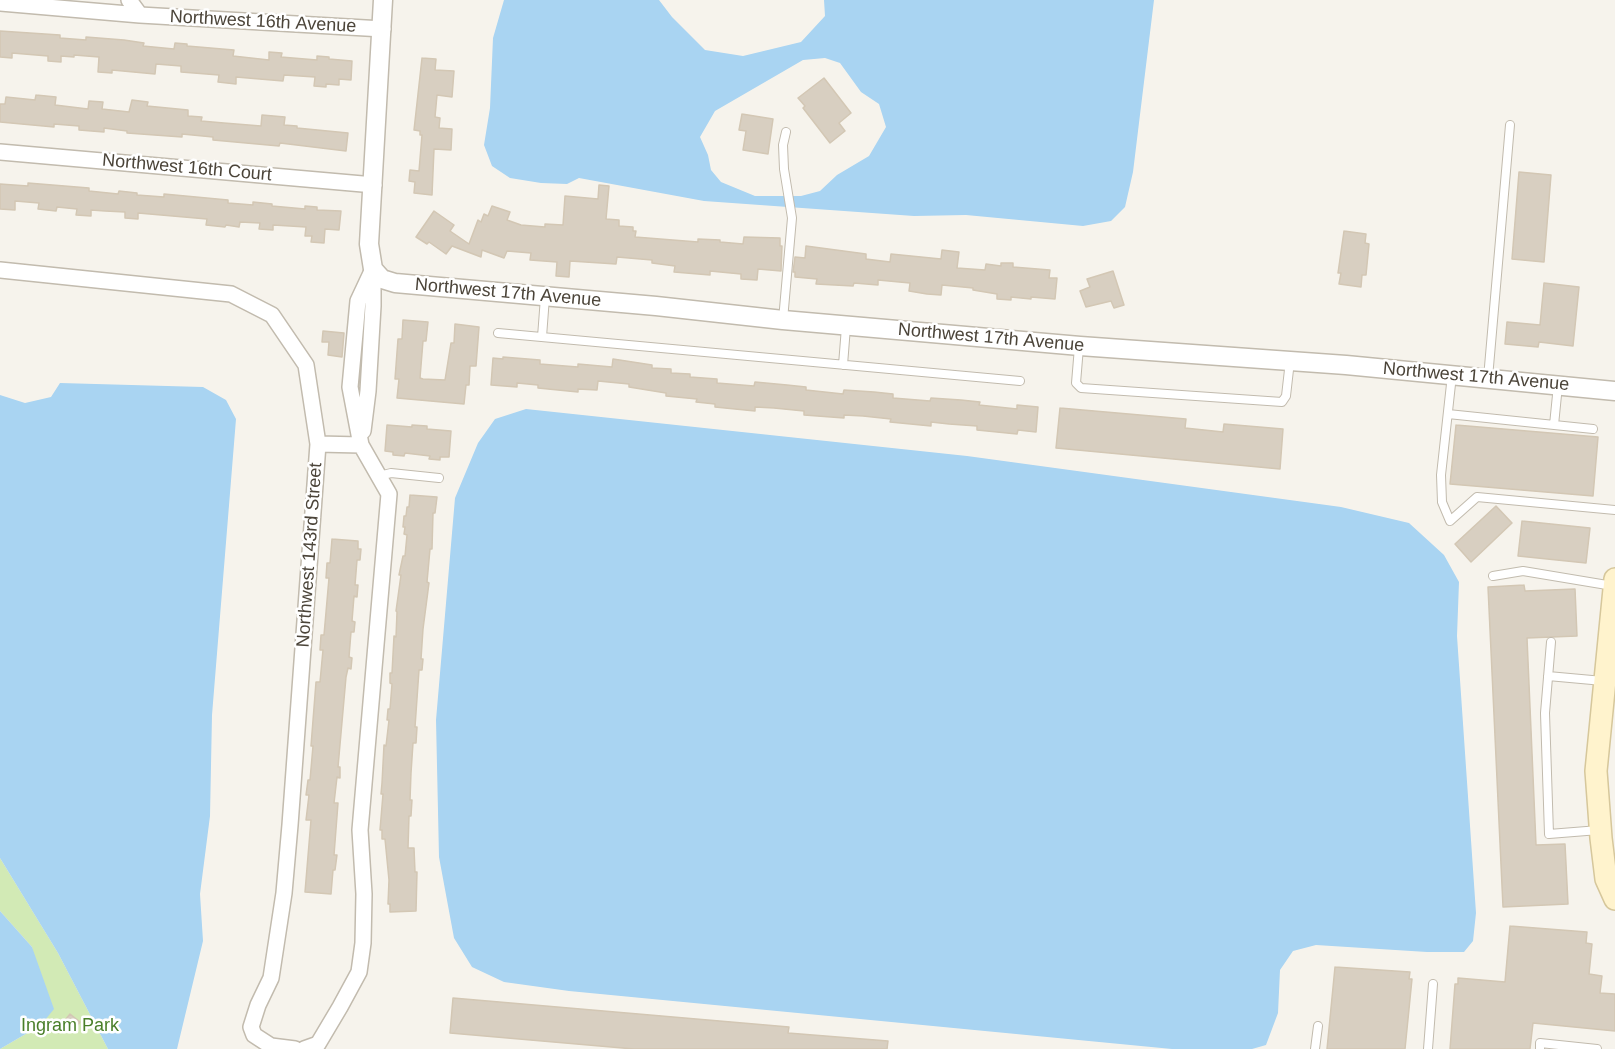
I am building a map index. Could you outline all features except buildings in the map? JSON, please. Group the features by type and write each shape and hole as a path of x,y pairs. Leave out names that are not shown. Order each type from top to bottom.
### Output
{"main road":[{"path":"1615,579 1596,771 1606,879 1615,900"}],"street":[{"path":"129,0 140,15"},
{"path":"304,1049 318,1044 340,1007 359,972 363,943 364,894 360,830 389,494 361,446 368,391 373,306 373,269 369,244 383,0"},
{"name":"Northwest 16th Avenue","path":"0,3 140,15 383,29"},
{"name":"Northwest 16th Court","path":"0,152 374,185"},
{"name":"Northwest 17th Avenue","path":"373,269 382,279 395,283 656,306 783,320 1080,346 1290,361 1615,391"},
{"name":"Northwest 143rd Street","path":"0,270 231,294 272,315 306,365 318,444 284,893 271,978 258,1005 251,1028 254,1035 271,1046 295,1049"},
{"path":"318,444 361,446"}],"lane":[{"path":"1488,378 1510,125"},
{"path":"783,320 792,218 784,169 783,145 786,132"},
{"path":"542,337 545,296"},
{"path":"843,365 846,325"},
{"path":"498,333 1020,381"},
{"path":"1080,346 1076,383 1081,388 1282,402 1286,396 1290,361"},
{"path":"1452,375 1441,475 1442,502 1450,521 1477,497 1615,510"},
{"path":"1554,425 1558,385"},
{"path":"1448,414 1593,429"},
{"path":"377,477 391,473 439,478"},
{"path":"1493,576 1523,571 1614,586"},
{"path":"1551,642 1545,713 1549,834 1600,830"},
{"path":"1548,676 1605,682"},
{"path":"1428,1049 1433,984"},
{"path":"1315,1049 1318,1026"},
{"path":"1539,1049 1540,1043 1597,1049"}],"green space":[{"name":"Ingram Park","path":"0,858 58,953 108,1049 0,1049 41,1025 32,947 0,911"}],"water":[{"path":"504,0 659,0 672,17 705,50 743,56 801,42 825,16 824,0 1154,0 1133,172 1125,207 1111,221 1083,226 966,215 914,216 704,201 579,178 567,184 510,178 492,166 484,145 490,108 493,38","holes":["825,58 840,63 861,92 879,104 886,127 869,156 837,175 820,191 801,196 755,196 721,182 711,170 708,155 700,137 715,111 803,60"]},
{"path":"60,383 203,387 226,400 236,419 212,715 210,816 200,894 203,941 177,1049 108,1049 58,953 0,858 0,395 25,403 51,397"},
{"path":"526,409 967,456 1341,507 1409,523 1444,555 1459,582 1457,636 1476,913 1473,941 1464,952 1316,945 1293,951 1280,970 1278,1013 1266,1045 1252,1049 1172,1049 569,991 504,982 472,967 454,938 439,857 436,720 455,498 478,443 495,419"},
{"path":"0,911 32,947 54,1009 41,1025 0,1049"}]}
